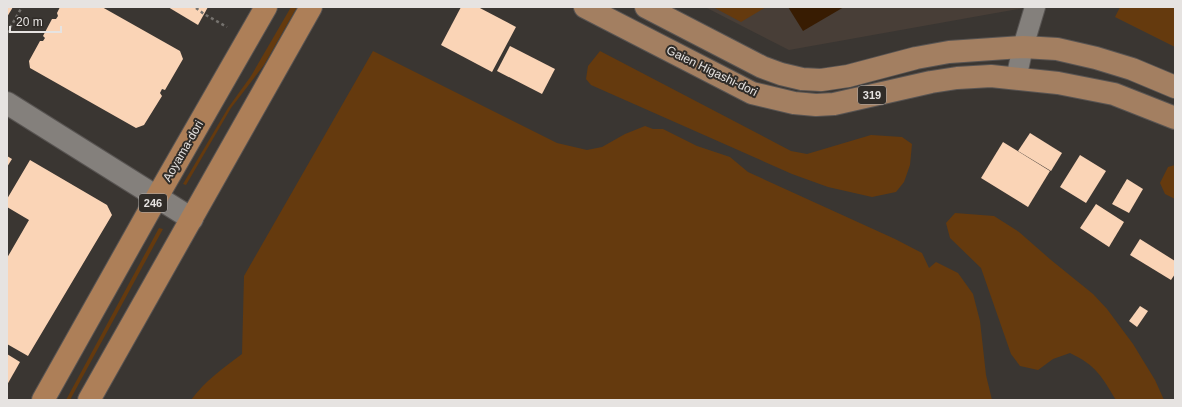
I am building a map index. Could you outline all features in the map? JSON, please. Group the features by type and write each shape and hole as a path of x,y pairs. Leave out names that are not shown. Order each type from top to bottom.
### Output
{"highway":[{"name":"Aoyama-dori","path":"43,400 153,203 266,7"},
{"path":"89,400 311,7"}],"main road":[{"name":"Gaien Higashi-dori","path":"585,7 752,93 794,103 816,105 834,104 906,86 957,78 991,76 1058,82 1114,94 1175,118"},
{"name":"319","path":"646,7 762,67 781,74 802,79 821,80 848,76 916,58 949,52 1023,47 1057,49 1096,58 1132,69 1175,87"}],"street":[{"path":"1016,79 1023,47 1036,7"},
{"path":"7,103 153,203"},
{"path":"7,120 189,224"}],"path":[{"path":"7,33 22,7"},
{"path":"196,8 227,27"}],"shaded area":[{"path":"291,7 297,7 264,65 231,108 186,185 183,184 228,108 251,76"},
{"path":"705,7 1024,7 1024,8 789,50"},
{"path":"713,7 766,7 741,22"},
{"path":"788,7 844,7 803,31"},
{"path":"1120,7 1175,7 1175,47 1115,17"},
{"path":"373,51 557,143 587,150 602,147 625,134 645,126 653,129 663,129 697,146 730,157 748,172 895,239 922,253 929,268 936,262 958,273 973,294 980,321 986,375 992,400 191,400 208,381 242,354 244,276"},
{"path":"600,51 791,151 807,154 871,135 902,137 912,144 910,165 904,182 896,192 872,197 828,187 792,174 591,85 586,79 588,66"},
{"path":"1175,165 1175,199 1165,194 1160,183 1168,167"},
{"path":"955,213 994,216 1019,232 1093,294 1107,309 1133,344 1155,380 1164,400 1116,400 1098,372 1086,362 1070,353 1053,359 1038,370 1020,366 1011,354 981,268 950,238 946,223"},
{"path":"159,228 163,229 70,400 66,400"}],"building":[{"path":"7,7 13,7 7,17"},
{"path":"60,7 102,7 180,51 183,59 165,90 162,89 160,93 162,96 144,125 136,128 30,68 29,61 40,41 43,41 45,38 43,36 52,19 56,19 58,16 57,13"},
{"path":"168,7 208,7 198,25"},
{"path":"461,7 478,7 516,27 492,72 441,45"},
{"path":"510,46 555,69 542,94 497,71"},
{"path":"1030,133 1062,153 1051,171 1018,151"},
{"path":"1003,142 1050,171 1028,207 981,178"},
{"path":"1080,155 1106,171 1086,203 1060,187"},
{"path":"7,156 12,159 7,167"},
{"path":"30,160 107,205 112,215 28,356 7,344 7,258 29,220 7,207 7,199"},
{"path":"1127,179 1143,189 1129,213 1112,204"},
{"path":"1096,204 1124,222 1109,247 1080,228"},
{"path":"1140,239 1175,261 1175,274 1171,280 1130,255"},
{"path":"1140,306 1148,311 1137,327 1129,321"},
{"path":"7,354 20,362 7,385"}]}
